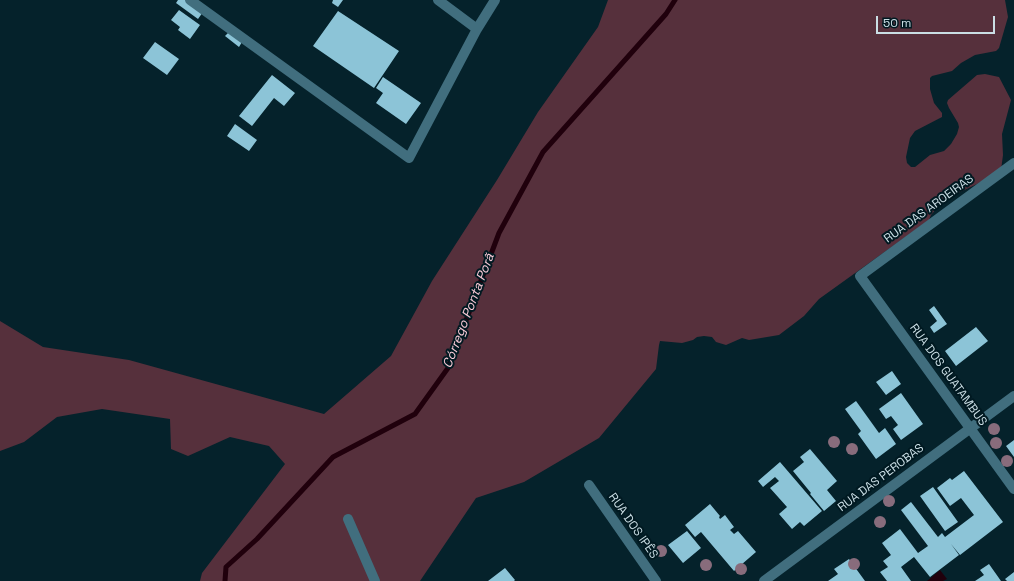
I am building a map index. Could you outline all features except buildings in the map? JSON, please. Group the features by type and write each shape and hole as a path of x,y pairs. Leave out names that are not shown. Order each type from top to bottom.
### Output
{"street":[{"path":"190,0 409,158 477,29 495,0"},
{"path":"438,0 477,29"},
{"name":"RUA DAS AROEIRAS","path":"860,276 1014,162"},
{"name":"RUA DOS GUATAMBUS","path":"860,276 1014,489"},
{"name":"RUA DAS PEROBAS","path":"764,581 1014,396"},
{"name":"RUA DOS IPÊS","path":"589,485 656,581"},
{"path":"348,519 375,581"}],"shaded area":[{"path":"608,0 1005,0 1008,17 999,48 996,51 975,55 961,63 952,71 932,76 930,78 930,89 934,103 942,113 942,117 915,131 910,138 906,157 907,163 911,167 915,167 930,155 944,151 951,144 959,127 949,108 947,103 948,100 977,75 985,74 999,77 1011,100 1002,134 1003,155 1001,170 952,196 937,208 929,220 819,299 804,316 779,335 749,340 742,338 726,345 716,342 712,337 704,336 682,343 660,341 656,369 599,438 524,482 476,498 420,581 200,581 202,573 285,464 269,446 230,437 188,456 171,449 170,419 102,409 57,417 24,442 0,451 0,321 43,347 129,360 324,414 391,356 432,281 497,180 538,112 598,27"},
{"path":"940,570 947,579 943,581 927,581"}],"waterway":[{"name":"Córrego Ponta Porã","path":"225,581 226,567 257,539 333,457 415,414 448,368 499,233 543,152 666,14 675,0"}]}
